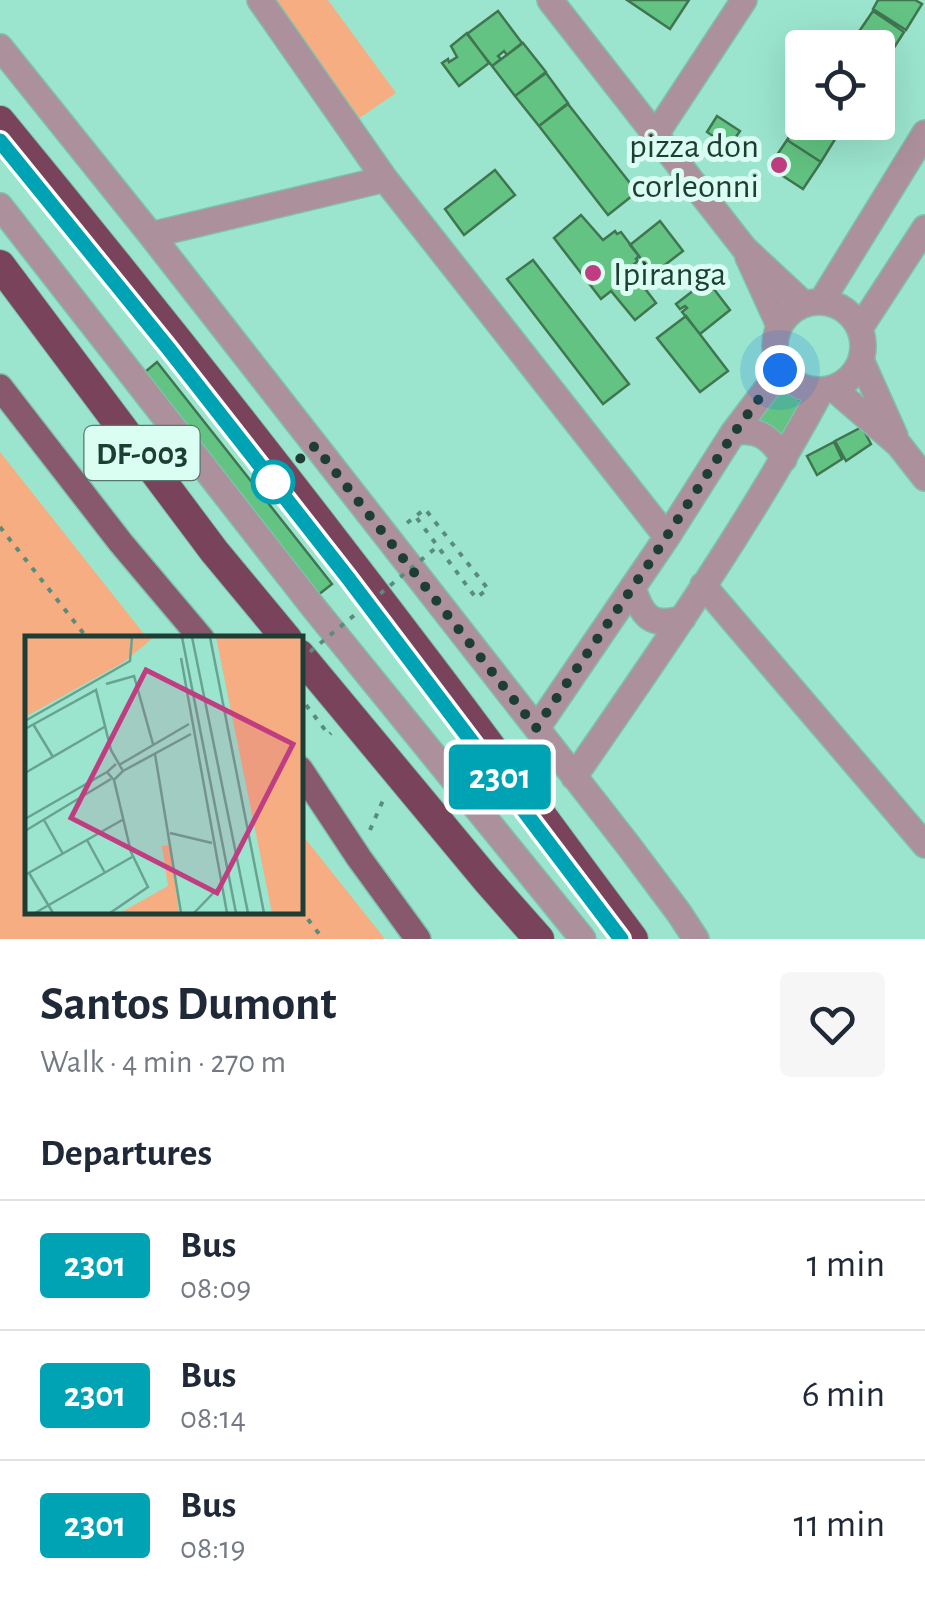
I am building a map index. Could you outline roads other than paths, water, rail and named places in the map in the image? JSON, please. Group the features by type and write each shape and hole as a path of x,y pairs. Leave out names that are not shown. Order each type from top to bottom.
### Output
{"highway":[{"name":"DF-003","path":"0,120 143,295 310,510 633,939"},
{"name":"DF-003","path":"0,265 214,550 285,636"},
{"path":"302,660 539,939"}],"main road":[{"path":"0,386 199,636"},
{"path":"302,772 358,858 418,939"}],"street":[{"path":"260,0 385,179 667,537"},
{"path":"550,0 744,248 779,325"},
{"path":"656,134 744,0"},
{"path":"1,46 649,872 696,939"},
{"path":"925,133 813,302 790,312 779,325 774,348 780,370 798,386 828,390 899,445 925,478"},
{"path":"0,141 348,578 621,939"},
{"path":"151,235 385,179"},
{"path":"0,206 326,623 583,939"},
{"path":"860,328 925,228"},
{"path":"574,777 683,618 828,390 851,378 861,360 864,344 851,315 837,306 813,302 744,248"},
{"path":"861,360 899,445"},
{"path":"536,728 780,370"},
{"path":"734,433 764,435 784,460"},
{"path":"704,584 925,845"},
{"path":"633,588 640,608 653,621 683,618"}],"place":[{"name":"pizza don corleonni","path":"779,165"},
{"name":"Ipiranga","path":"593,273"}]}
